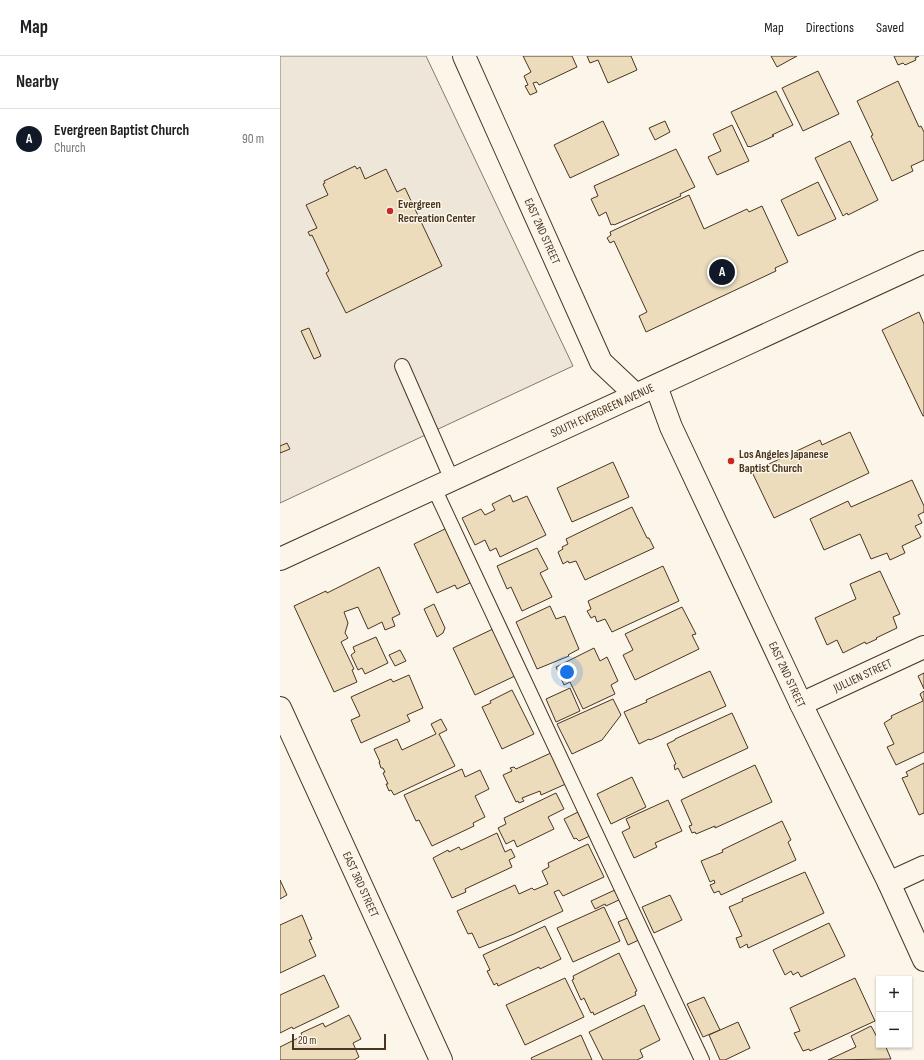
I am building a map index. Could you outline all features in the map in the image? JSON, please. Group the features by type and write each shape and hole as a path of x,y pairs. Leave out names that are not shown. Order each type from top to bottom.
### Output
{"street":[{"name":"EAST 2ND STREET","path":"464,56 601,362 636,395"},
{"name":"SOUTH EVERGREEN AVENUE","path":"280,559 924,262"},
{"name":"EAST 2ND STREET","path":"656,386 671,427 801,704 889,883 924,960"},
{"name":"JULLIEN STREET","path":"801,704 924,647"},
{"name":"EAST 3RD STREET","path":"280,708 441,1060"},
{"path":"889,883 924,866"}],"lane":[{"path":"402,366 443,484 702,1060"}],"shaded area":[{"name":"Evergreen Recreation Center","path":"280,56 426,56 573,366 280,503"}],"building":[{"path":"523,56 572,56 577,67 539,85 537,82 533,83 537,92 530,95 525,86 528,85 524,76 531,72"},
{"path":"587,56 631,56 637,70 608,83 598,60 590,63"},
{"path":"771,56 797,56 777,67"},
{"path":"894,56 919,56 915,58 916,60 905,65 903,63 898,65"},
{"path":"818,71 839,114 803,131 782,88"},
{"path":"898,81 919,127 921,126 924,132 924,160 911,166 913,171 892,181 871,136 873,135 857,101"},
{"path":"776,91 793,125 772,135 774,136 748,147 731,112"},
{"path":"603,121 619,155 570,178 554,145"},
{"path":"665,121 670,132 655,140 649,128"},
{"path":"732,125 749,161 717,175 708,157 721,151 713,134"},
{"path":"850,141 878,200 843,216 815,158"},
{"path":"676,149 695,187 680,194 681,196 614,225 611,225 606,212 599,216 591,199 598,196 594,186"},
{"path":"355,166 357,169 360,167 365,179 386,169 397,192 405,188 442,266 346,313 326,273 329,271 312,235 310,236 308,232 317,228 306,205 328,195 323,184 325,183 324,181"},
{"path":"818,182 836,219 798,236 781,200"},
{"path":"689,195 704,229 747,209 749,212 762,206 788,262 775,268 776,271 646,332 639,316 647,312 614,241 610,243 607,238 611,235 610,232"},
{"path":"919,312 924,324 924,416 882,330"},
{"path":"309,328 321,356 314,359 301,331"},
{"path":"850,432 869,473 774,518 752,472 820,440 822,445"},
{"path":"287,443 290,449 280,453 280,446"},
{"path":"613,462 629,497 572,522 557,488"},
{"path":"912,480 924,506 924,512 918,515 922,523 915,526 921,537 902,546 905,553 890,560 887,553 871,559 860,534 824,550 810,519 848,501 851,507"},
{"path":"510,495 513,502 527,496 546,535 500,557 496,548 490,551 485,540 475,545 462,518 481,509 485,515 495,510 492,504"},
{"path":"632,507 647,538 649,538 654,548 585,580 576,561 569,563 568,561 563,564 558,552 563,549 562,547 568,544 566,539"},
{"path":"449,527 474,581 457,589 455,585 437,593 414,544"},
{"path":"537,548 548,569 540,573 552,597 522,611 511,587 507,589 497,566"},
{"path":"663,566 679,601 612,632 605,619 597,622 595,616 591,618 587,611 591,609 588,601"},
{"path":"379,567 400,614 392,618 395,626 385,630 382,622 368,629 358,607 344,612 348,623 345,633 348,638 341,642 354,669 352,670 357,682 334,692 294,606 326,591 327,593"},
{"path":"880,571 900,614 893,617 897,628 876,638 877,639 866,644 865,642 843,653 837,640 827,645 815,618 856,599 850,584"},
{"path":"434,604 445,628 443,633 437,637 424,609"},
{"path":"550,606 556,619 565,616 579,649 568,655 569,656 537,669 516,622"},
{"path":"682,607 696,634 692,635 699,649 635,680 623,655 633,650 625,634"},
{"path":"495,628 517,675 475,695 453,648"},
{"path":"376,637 388,663 365,674 362,668 358,670 351,655 355,652 353,647"},
{"path":"594,648 600,661 607,657 618,681 611,685 615,694 583,709 570,682 564,685 556,667"},
{"path":"400,650 406,661 395,666 389,655"},
{"path":"710,671 726,706 639,744 624,712 647,702 646,700"},
{"path":"924,673 924,689 918,676"},
{"path":"409,675 423,708 407,715 410,721 361,743 351,720 360,716 351,697 391,679 393,682"},
{"path":"570,688 580,711 556,722 546,699"},
{"path":"512,690 534,734 502,749 482,707 491,703 490,701"},
{"path":"924,691 924,752 896,765 887,747 894,744 884,723 892,718 891,716 923,701 920,694"},
{"path":"613,699 621,715 602,740 572,754 557,724"},
{"path":"732,713 748,748 683,778 678,768 675,770 674,765 676,764 667,744"},
{"path":"441,719 447,730 439,734 455,766 394,795 391,790 389,791 386,784 388,784 383,773 385,772 383,768 381,768 374,749 397,739 402,750 436,734 431,724"},
{"path":"553,752 568,783 541,795 540,791 522,798 524,801 519,803 518,801 516,802 503,775 512,771 510,768 514,767 516,769"},
{"path":"924,763 924,813 919,815 902,778 908,776 906,772"},
{"path":"755,765 772,802 715,828 715,826 696,834 695,832 692,833 689,826 692,825 681,800"},
{"path":"462,769 465,777 480,770 489,789 475,796 485,817 473,823 474,826 432,846 419,820 416,821 404,795"},
{"path":"632,777 646,807 611,824 597,794"},
{"path":"556,793 564,809 548,817 554,829 517,847 514,840 506,844 498,828 506,824 504,818"},
{"path":"668,800 682,831 655,843 657,847 634,858 622,832 630,828 626,819"},
{"path":"580,811 592,835 579,841 576,838 574,839 564,819"},
{"path":"782,821 791,840 788,842 796,860 721,895 719,891 714,893 710,885 715,883 714,880 710,882 701,861 723,852 722,850"},
{"path":"497,833 505,852 511,849 515,857 509,860 512,867 465,889 466,892 452,898 433,858 448,850 449,852 459,847 461,850"},
{"path":"588,844 604,877 563,896 559,890 554,892 563,911 514,934 479,948 472,933 468,934 457,911 515,885 519,894 532,888 534,890 548,884 542,871 549,867 548,863"},
{"path":"805,872 824,913 748,948 747,944 740,948 736,938 742,936 729,907 743,901 742,899"},
{"path":"280,880 287,895 280,899"},
{"path":"617,889 621,899 595,909 591,901"},
{"path":"670,895 682,920 654,933 642,907"},
{"path":"604,907 620,941 573,962 557,928"},
{"path":"302,915 312,939 309,940 316,956 280,973 280,925"},
{"path":"630,917 641,939 628,945 618,922"},
{"path":"829,923 845,956 801,977 798,972 793,975 791,971 785,975 773,950"},
{"path":"545,926 561,959 540,969 539,967 498,986 497,983 494,985 487,971 490,970 483,955"},
{"path":"619,953 637,991 635,992 636,995 594,1015 593,1012 591,1013 584,998 581,1000 572,980 574,979 573,976"},
{"path":"324,975 339,1007 293,1029 292,1027 280,1033 280,995"},
{"path":"565,978 584,1017 525,1045 506,1005"},
{"path":"855,978 875,1021 810,1051 809,1049 803,1051 794,1033 800,1031 790,1008"},
{"path":"704,997 720,1030 703,1037 687,1004"},
{"path":"644,1005 660,1040 640,1050 643,1057 637,1060 603,1060 589,1032"},
{"path":"349,1015 361,1039 353,1043 359,1057 354,1060 280,1060 280,1047 302,1036 301,1033 323,1023 325,1027"},
{"path":"738,1022 750,1048 725,1060 720,1060 709,1035"},
{"path":"871,1026 876,1035 876,1048 886,1048 891,1059 828,1060 856,1047 851,1036"},
{"path":"581,1035 592,1060 532,1060 531,1058"}],"place":[{"name":"Evergreen Recreation Center","path":"390,211"},
{"name":"Evergreen Baptist Church","path":"722,272"},
{"name":"Los Angeles Japanese Baptist Church","path":"731,461"}]}
